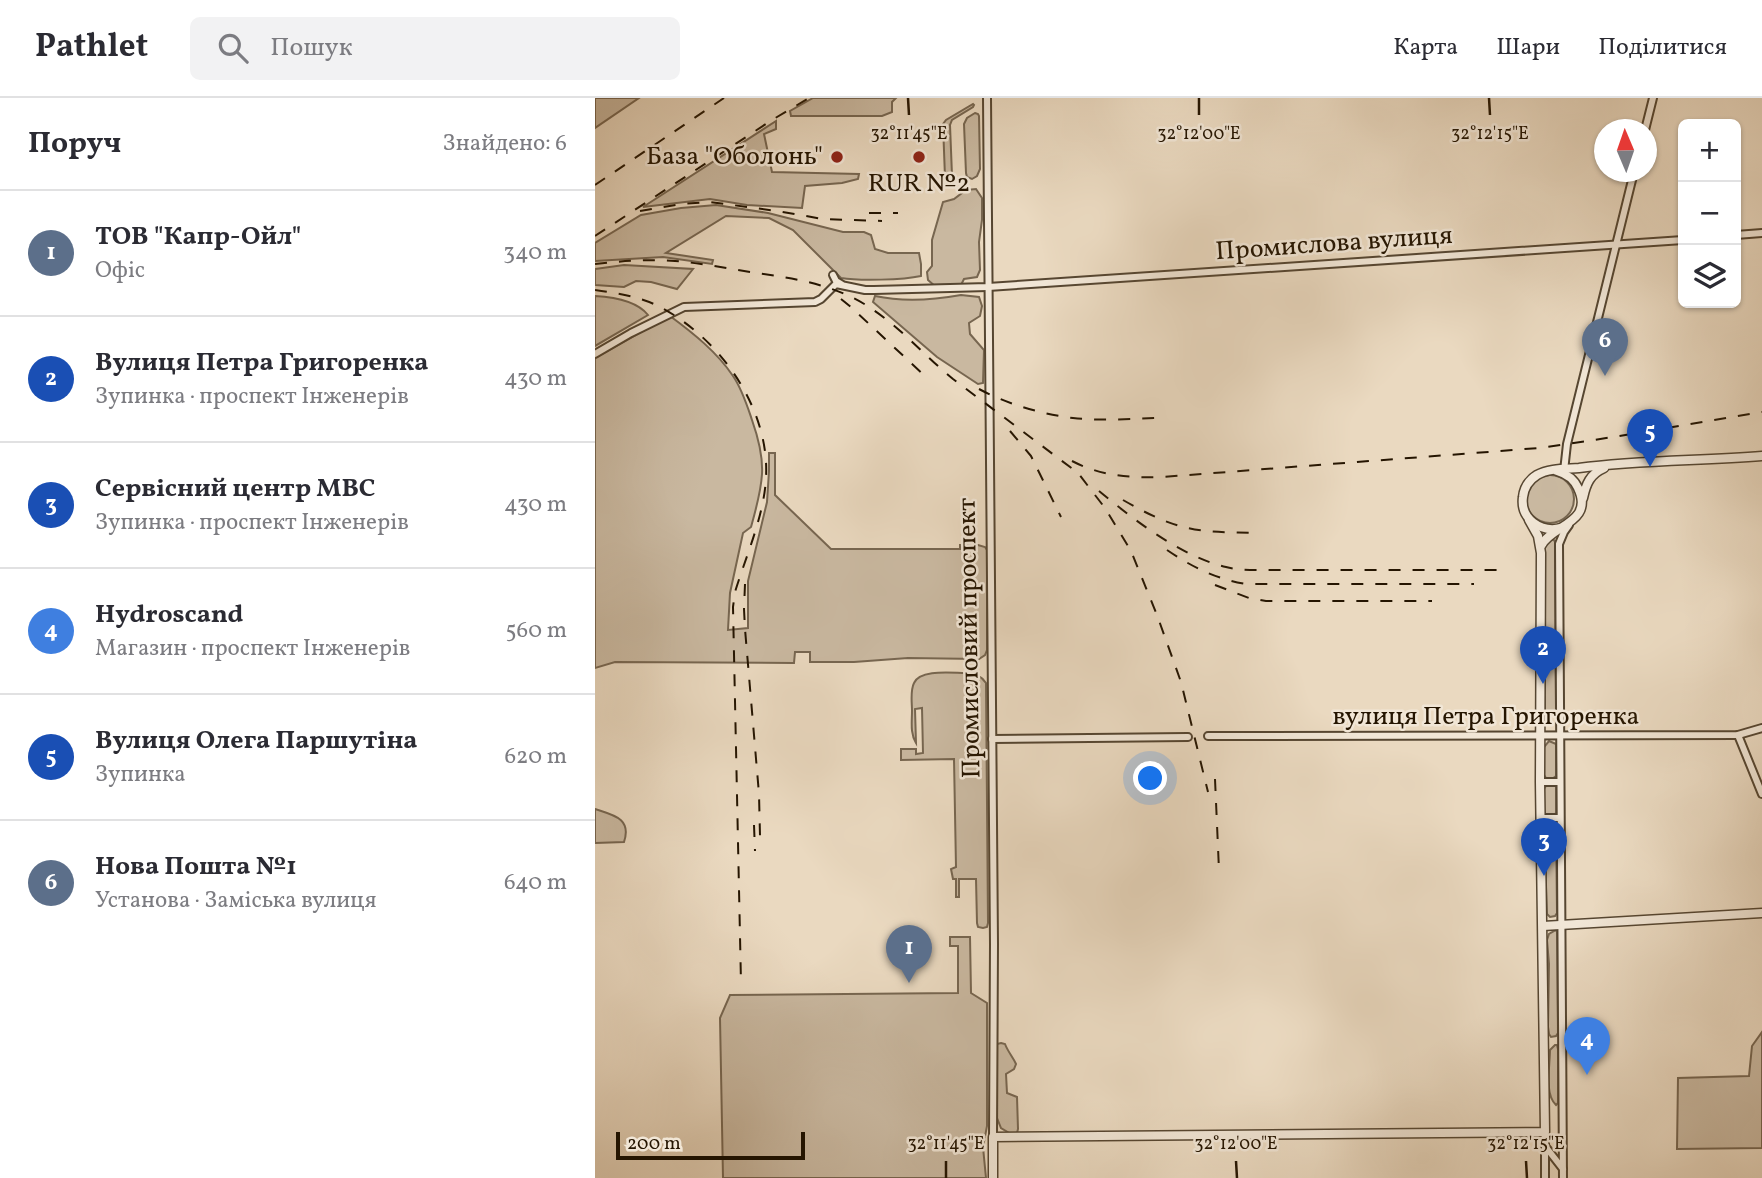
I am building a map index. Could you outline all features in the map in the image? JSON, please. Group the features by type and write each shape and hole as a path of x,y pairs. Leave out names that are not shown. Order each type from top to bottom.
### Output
{"street":[{"name":"Промисловий проспект","path":"987,98 993,1178"},
{"path":"1648,119 1653,98"},
{"path":"1561,471 1632,182"},
{"path":"1741,235 1762,233"},
{"name":"Промислова вулиця","path":"841,284 865,290 988,287 1678,240"},
{"path":"833,275 841,284"},
{"path":"595,354 684,307 814,302 821,299 833,286 841,284"},
{"path":"1545,1178 1540,782 1541,546 1524,510 1523,493 1528,483 1546,472 1762,456"},
{"path":"1563,1178 1559,544 1581,505 1591,476 1614,465"},
{"path":"1561,471 1577,486 1581,505"},
{"path":"1541,546 1546,538 1574,519"},
{"path":"1529,520 1544,529 1561,528"},
{"name":"вулиця Петра Григоренка","path":"1208,736 1738,735 1762,728"},
{"path":"1738,735 1762,794"},
{"path":"992,739 1188,737"},
{"path":"1540,782 1560,782"},
{"path":"1541,818 1560,818"},
{"path":"1543,926 1762,913"},
{"path":"993,1137 1545,1132"},
{"path":"1545,1146 1563,1169"}],"shaded area":[{"path":"595,98 639,98 595,128"},
{"path":"813,98 896,98 892,102 892,112 882,116 791,116 790,111"},
{"path":"973,104 973,107 952,120 950,125 952,175 947,179 943,124"},
{"path":"975,113 979,116 980,169 972,179 967,177 966,173 964,124 967,118"},
{"path":"776,121 776,129 764,134 772,172 859,174 858,179 805,186 802,208 747,205 710,199 643,207"},
{"path":"976,189 982,198 980,270 977,277 964,279 961,285 936,287 928,280 927,272 932,266 932,240 943,202 954,199 966,190"},
{"path":"716,205 768,213 843,232 864,232 871,235 875,249 888,253 919,253 921,276 881,280 841,278 793,230 769,218 726,216 666,253 713,260 712,264 663,257 595,261 595,243 641,215"},
{"path":"624,265 693,269 677,289 636,281 624,287 595,285 595,269"},
{"path":"961,295 979,297 982,306 980,316 969,323 970,334 984,350 983,383 978,384 937,357 873,302 875,296 918,300"},
{"path":"595,296 631,303 648,315 595,346"},
{"path":"670,316 696,336 727,367 739,386 760,447 761,487 751,527 743,533 730,593 728,630 748,628 748,581 767,502 769,453 775,453 775,495 831,549 960,549 960,545 985,547 985,655 979,659 908,658 810,662 810,652 795,652 794,663 615,662 595,668 595,358"},
{"path":"1550,475 1567,482 1574,499 1567,516 1550,523 1533,516 1526,499 1533,482"},
{"path":"1550,539 1555,542 1556,712 1551,715 1545,712 1543,547"},
{"path":"945,672 971,673 986,683 988,923 987,927 983,928 978,927 977,923 976,879 959,879 959,897 956,897 956,879 953,879 951,869 956,867 954,759 901,760 901,749 916,749 916,754 923,753 922,708 915,709 916,743 912,731 912,693 917,679"},
{"path":"1549,741 1556,744 1556,776 1552,779 1544,775 1544,747"},
{"path":"1548,785 1556,786 1556,813 1553,816 1544,815 1543,791"},
{"path":"595,809 614,816 623,823 626,834 624,842 595,843"},
{"path":"1547,822 1556,825 1557,913 1550,917 1547,914 1544,826"},
{"path":"1556,930 1558,1033 1551,1037 1548,1027 1547,940 1549,934"},
{"path":"950,937 970,937 971,993 987,1003 987,1126 983,1147 986,1178 723,1178 720,1018 730,995 958,993 958,946 950,946"},
{"path":"1762,1032 1762,1148 1677,1149 1678,1078 1749,1076 1752,1046"},
{"path":"997,1044 1005,1044 1016,1064 1014,1069 1006,1074 1007,1093 1017,1097 1018,1129 1017,1133 1011,1134 1001,1128 997,1118 996,1053"},
{"path":"1555,1045 1558,1049 1556,1105 1550,1094 1548,1079 1550,1050"}],"railway":[{"path":"595,185 724,98"},
{"path":"595,236 809,98"},
{"path":"640,211 710,202 823,219 882,221"},
{"path":"869,213 898,213"},
{"path":"595,264 645,260 684,262 798,280 829,288 858,300 904,334 953,379 1078,473 1105,508 1131,551 1181,682 1208,792"},
{"path":"595,290 654,304 704,338 738,379 760,427 765,452 765,492 733,607 741,983"},
{"path":"841,299 926,377"},
{"path":"979,389 1013,404 1073,418 1156,418"},
{"path":"1072,461 1115,475 1162,477 1539,448 1762,412"},
{"path":"1010,431 1031,456 1061,517"},
{"path":"1099,491 1176,546 1209,562 1230,568 1506,570"},
{"path":"1123,500 1179,526 1205,531 1254,533"},
{"path":"1167,550 1205,572 1246,584 1474,584"},
{"path":"745,584 745,629 760,836"},
{"path":"1215,585 1249,598 1266,601 1432,601"},
{"path":"1215,779 1219,870"},
{"path":"754,825 755,851"}],"place":[{"name":"База \"Оболонь\"","path":"837,157"},
{"name":"RUR №2","path":"919,157"},
{"name":"Нова Пошта №1","path":"1605,376"},
{"name":"Вулиця Олега Паршутіна","path":"1650,467"},
{"name":"Вулиця Петра Григоренка","path":"1543,684"},
{"name":"Сервісний центр МВС","path":"1544,876"},
{"name":"ТОВ \"Капр-Ойл\"","path":"909,983"},
{"name":"Hydroscand","path":"1587,1075"}]}
